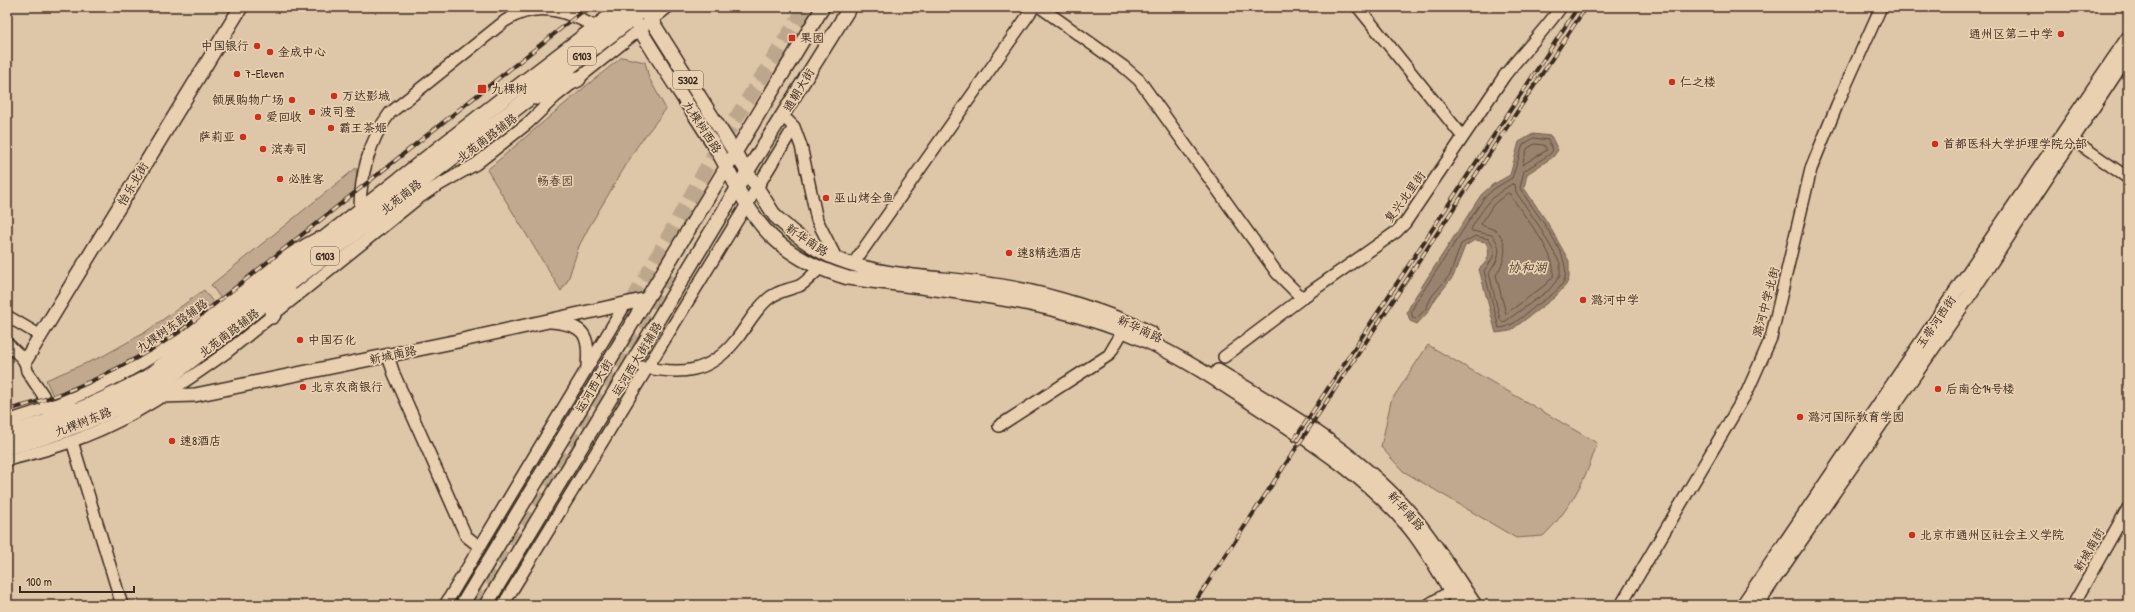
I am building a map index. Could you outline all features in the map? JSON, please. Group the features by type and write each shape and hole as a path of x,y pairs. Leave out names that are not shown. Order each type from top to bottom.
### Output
{"highway":[{"name":"北苑南路","path":"155,387 360,210 596,27 638,13"},
{"name":"北苑南路","path":"155,387 294,281 638,13"},
{"path":"521,103 578,80"},
{"path":"272,316 294,281"},
{"name":"九棵树东路","path":"7,433 78,410 118,393 155,387"},
{"name":"九棵树东路","path":"7,447 68,429 96,418 155,387"},
{"path":"47,409 55,407 68,411 78,410"}],"main road":[{"name":"怡乐北街","path":"38,335 233,7"},
{"name":"怡乐北街","path":"23,359 241,7"},
{"name":"通朝大街","path":"726,166 823,7"},
{"name":"通朝大街","path":"747,172 850,7"},
{"name":"九棵树西路","path":"638,13 735,152 747,172"},
{"name":"九棵树西路","path":"638,13 738,187"},
{"name":"玉带河西街","path":"1756,605 1964,304 2128,38"},
{"name":"玉带河西街","path":"1743,605 2068,136 2127,59"},
{"name":"运河西大街","path":"462,605 726,166"},
{"name":"新华南路","path":"747,172 774,216 790,230 818,250 836,258 854,264 911,275 1007,287 1029,292 1114,317 1181,349 1313,430 1351,458 1384,487 1416,519 1475,605"},
{"name":"运河西大街","path":"486,605 747,172"},
{"name":"新华南路","path":"738,187 747,205 758,221 778,243 820,268 848,278 1005,298 1123,331 1177,357 1222,384 1345,466 1378,494 1408,527 1432,559 1450,591 1460,605"},
{"name":"新城南路","path":"155,387 195,395 388,356 647,299"}],"street":[{"name":"北苑南路辅路","path":"155,387 222,356 416,200 482,160 528,123 550,101 578,80 638,13 668,7"},
{"path":"854,264 1034,7"},
{"path":"1040,7 1124,67 1139,80 1278,273 1302,298"},
{"path":"1358,7 1463,137"},
{"name":"复兴北里街","path":"1224,357 1302,298 1396,232 1405,223 1505,75 1520,56 1541,35 1561,7"},
{"name":"潞河中学北街","path":"1622,605 1747,392 1771,338 1812,169 1837,105 1881,7"},
{"path":"360,210 360,190 366,164 383,121 390,113 505,21 526,10 546,10 577,17 596,27"},
{"path":"783,116 794,127 801,146 817,220 836,258"},
{"name":"运河西大街辅路","path":"503,605 794,127"},
{"path":"2068,136 2128,178"},
{"name":"九棵树东路辅路","path":"7,421 47,409 101,386 143,363 177,340 294,250 338,228"},
{"path":"631,365 661,372 677,372 692,370 708,364 724,353 737,340 757,310 770,298 787,288 800,286 820,268"},
{"path":"445,605 626,303"},
{"path":"8,320 38,335"},
{"path":"547,321 567,324 578,328 585,335 589,348 587,368"},
{"path":"1000,426 1109,355 1123,331"},
{"path":"7,343 23,359 28,371 43,395 47,409"},
{"path":"388,356 394,374 466,536 480,547"},
{"path":"7,460 72,441 125,417 155,387"},
{"path":"72,441 122,605"},
{"name":"新城南街","path":"2073,605 2128,508"},
{"path":"1428,605 1450,591"}],"green space":[{"name":"畅春园","path":"622,57 645,62 649,78 666,109 638,145 589,227 579,246 568,280 561,291 487,170"},
{"path":"356,168 358,191 222,300 211,285"},
{"path":"204,290 215,305 177,333 118,370 76,390 54,398 46,380 103,356 144,333"},
{"path":"1428,345 1597,443 1588,469 1576,493 1561,516 1543,536 1516,538 1403,471 1381,447 1391,401"}],"water":[{"name":"协和湖","path":"1533,134 1551,136 1558,150 1553,157 1527,174 1524,188 1547,222 1569,261 1569,278 1566,285 1555,297 1510,331 1496,333 1479,269 1487,260 1489,254 1488,247 1486,242 1475,240 1465,246 1453,277 1436,298 1428,312 1417,324 1410,321 1407,312 1413,300 1481,195 1492,185 1510,175 1519,142"}],"tunnel":[{"path":"566,421 721,142 806,7"},
{"path":"477,605 614,373 669,273"}],"railway":[{"path":"7,410 31,404 76,388 140,356 181,331 588,7"},
{"path":"1294,440 1578,7"},
{"path":"1193,605 1586,7"}],"place":[{"name":"通州区第二中学","path":"2061,34"},
{"name":"果园","path":"792,38"},
{"name":"中国银行","path":"257,46"},
{"name":"金成中心","path":"270,52"},
{"name":"7-Eleven","path":"237,74"},
{"name":"仁之楼","path":"1672,82"},
{"name":"九棵树","path":"482,89"},
{"name":"万达影城","path":"334,96"},
{"name":"领展购物广场","path":"292,100"},
{"name":"波司登","path":"312,112"},
{"name":"爱回收","path":"258,117"},
{"name":"霸王茶姬","path":"331,128"},
{"name":"萨莉亚","path":"243,137"},
{"name":"首都医科大学护理学院分部","path":"1935,144"},
{"name":"滨寿司","path":"263,149"},
{"name":"必胜客","path":"280,179"},
{"name":"巫山烤全鱼","path":"826,198"},
{"name":"速8精选酒店","path":"1009,253"},
{"name":"潞河中学","path":"1583,300"},
{"name":"中国石化","path":"300,340"},
{"name":"北京农商银行","path":"303,387"},
{"name":"后南仓14号楼","path":"1938,389"},
{"name":"潞河国际教育学园","path":"1800,417"},
{"name":"速8酒店","path":"172,441"},
{"name":"北京市通州区社会主义学院","path":"1912,535"}]}
